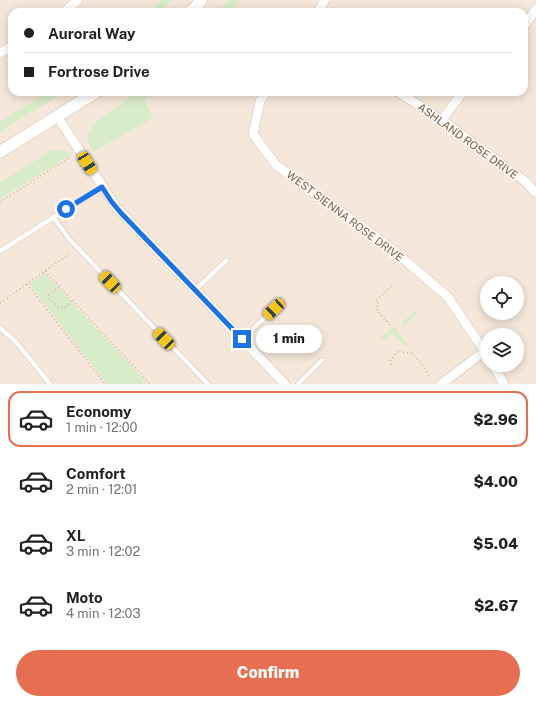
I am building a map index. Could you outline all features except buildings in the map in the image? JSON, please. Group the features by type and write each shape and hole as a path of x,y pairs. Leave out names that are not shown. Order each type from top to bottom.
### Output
{"street":[{"path":"69,8 78,0"},
{"path":"195,8 201,0"},
{"path":"528,20 536,9"},
{"path":"0,152 90,96"},
{"name":"WEST SIENNA ROSE DRIVE","path":"263,96 260,101 253,134 276,165 387,245 448,297 480,344"},
{"name":"ASHLAND ROSE DRIVE","path":"404,96 442,120 526,182 536,192"},
{"path":"442,120 460,96"},
{"path":"57,116 111,201 121,213 285,384"},
{"path":"441,384 480,357"},
{"path":"497,372 504,384"}],"lane":[{"path":"0,251 102,187"},
{"path":"53,217 78,248 208,384"},
{"path":"195,290 227,260"},
{"path":"242,339 274,309"},
{"path":"0,328 19,346 50,384"},
{"path":"298,384 322,360"}],"path":[{"path":"0,202 69,158"},
{"path":"0,303 78,248"},
{"path":"45,271 150,384"},
{"path":"27,284 105,384"},
{"path":"390,325 376,308 379,304 376,300 393,285"},
{"path":"60,286 49,295 50,300 59,308 66,307 72,300"},
{"path":"391,364 390,360 394,357 398,350 405,353 411,353 431,378"}],"shaded area":[{"path":"0,0 536,0 536,384 0,384"}],"green space":[{"path":"161,0 171,0 164,8 154,8"},
{"path":"228,0 240,0 234,8 221,8"},
{"path":"41,96 58,96 0,132 0,122"},
{"path":"132,96 149,96 144,100 153,118 93,152 88,141 88,133 95,123"},
{"path":"52,150 65,150 71,155 0,199 0,183"},
{"path":"45,273 148,384 107,384 29,284"},
{"path":"415,311 417,314 404,326 401,323"},
{"path":"394,326 409,346 402,344 394,334 389,335 385,340 382,339 381,337"}],"route":[{"path":"66,209 102,187 121,213 242,339"}]}
